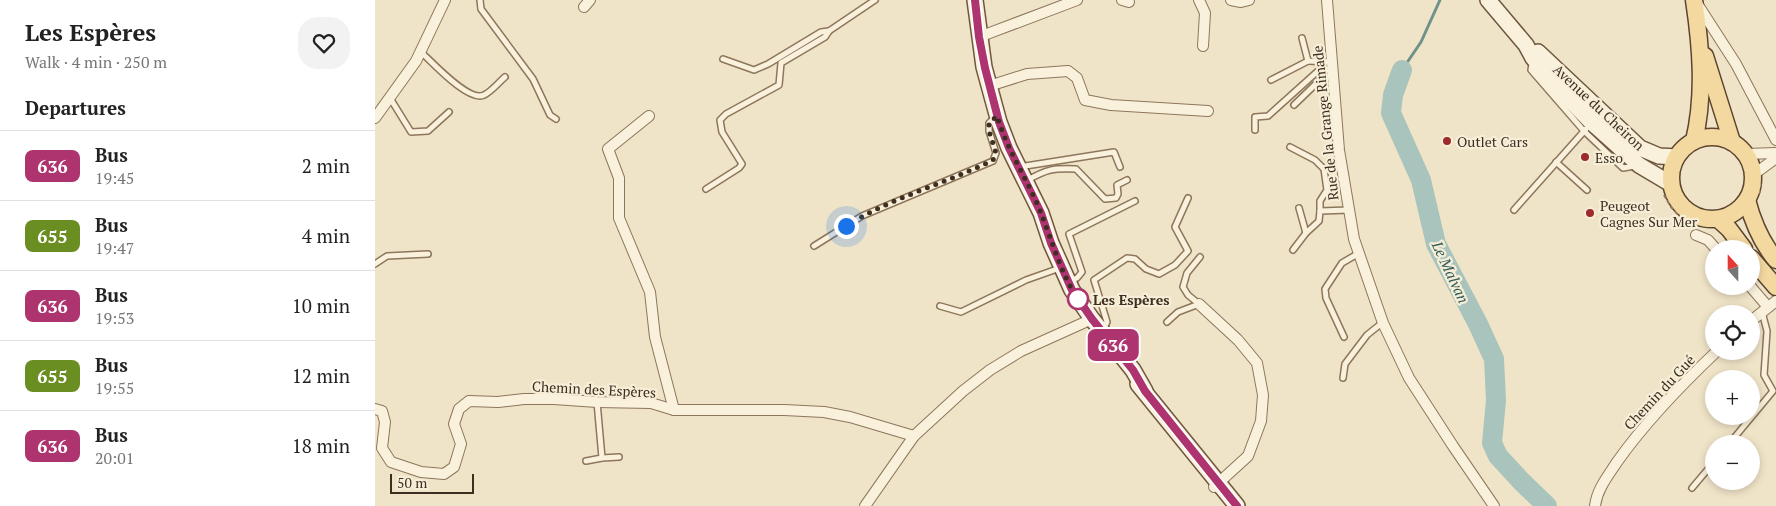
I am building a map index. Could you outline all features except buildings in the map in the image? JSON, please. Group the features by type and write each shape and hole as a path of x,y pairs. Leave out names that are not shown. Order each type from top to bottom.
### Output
{"main road":[{"path":"975,0 979,37 997,116 1009,148 1041,213 1065,283 1078,300 1088,321 1145,391 1216,486 1226,506"},
{"name":"Avenue du Cheiron","path":"1489,0 1529,51 1541,53 1593,122 1668,190"},
{"path":"1694,0 1699,36 1700,101 1694,141"},
{"path":"1699,36 1732,142"},
{"name":"Avenue du Cheiron","path":"1593,122 1640,148 1659,156 1677,157"},
{"path":"1752,200 1734,213 1717,219 1693,214 1682,206 1668,190 1677,157 1684,148 1694,141 1706,137 1720,138 1732,142 1746,154 1751,164 1753,175 1752,200 1755,226 1761,239 1776,260"},
{"path":"1717,219 1729,229 1737,240"},
{"path":"1760,268 1776,287"},
{"path":"1216,486 1237,506"}],"street":[{"path":"375,118 416,61 445,0"},
{"path":"979,37 1077,0"},
{"path":"1199,0 1205,13 1203,46"},
{"path":"1231,0 1241,2 1249,0"},
{"name":"Rue de la Grange Rimade","path":"1327,0 1339,150 1354,239 1383,323 1409,378 1494,506"},
{"path":"1694,0 1736,64 1776,140"},
{"path":"989,86 1027,74 1068,71 1077,78 1085,100 1111,106 1208,111"},
{"path":"649,116 608,148 619,178 619,218 650,292 655,337 674,410"},
{"path":"1746,154 1776,153"},
{"path":"1753,175 1772,162"},
{"path":"1696,234 1708,240"},
{"path":"1759,295 1769,306"},
{"path":"1199,304 1237,340 1257,363 1263,395 1261,421 1248,456 1216,486"},
{"path":"865,506 914,436 963,391 990,370 1021,351 1088,321"},
{"name":"Chemin du Gué","path":"1595,506 1599,490 1633,439 1663,404 1708,360"},
{"name":"Chemin des Espères","path":"375,409 381,411 385,422 383,448 391,462 421,472 444,474 454,467 461,444 455,424 459,409 469,401 498,402 524,399 554,399 651,403 674,410 824,412 850,417 914,436"}],"lane":[{"path":"480,0 481,9 533,78 550,115 556,119"},
{"path":"706,189 739,168 742,164 722,132 720,120 726,114 779,85 781,64 825,37 829,31 875,0"},
{"path":"723,59 754,70 768,64 821,32 829,31"},
{"path":"1303,38 1308,61"},
{"path":"420,51 462,89 476,96 483,96 505,76"},
{"path":"1514,210 1593,122 1531,70 1529,51"},
{"path":"1271,80 1308,61 1333,69"},
{"path":"1294,105 1333,69"},
{"path":"1255,130 1255,117 1268,116 1318,72 1333,69"},
{"path":"389,98 411,132 428,131 449,112"},
{"path":"814,246 862,216 993,160 996,153 989,131 989,123 997,116"},
{"path":"1290,147 1315,160 1324,169 1327,190 1320,201 1319,221 1306,232 1293,250"},
{"path":"1022,174 1114,152 1120,167"},
{"path":"1557,162 1587,190"},
{"path":"1022,174 1056,168 1076,169 1105,200 1116,198 1118,194 1117,185 1127,180"},
{"path":"1099,334 1107,322 1094,280 1127,258 1135,258 1146,269 1159,274 1175,266 1188,251 1175,227 1188,198"},
{"path":"1065,283 1077,278 1082,272 1069,234 1135,201"},
{"path":"1299,208 1306,232"},
{"path":"1321,211 1349,210"},
{"path":"1344,337 1326,298 1325,289 1342,263 1359,253"},
{"path":"375,263 387,256 428,254"},
{"path":"1167,322 1178,312 1199,304 1188,295 1183,287 1187,272 1201,257"},
{"path":"940,306 961,312 1026,280 1059,268"},
{"path":"1736,435 1773,391 1766,375 1764,375 1769,306"},
{"path":"1343,378 1345,364 1367,335 1383,323"},
{"path":"597,402 602,458"},
{"path":"586,461 619,457"},
{"path":"1692,488 1705,473"}],"path":[{"path":"1752,200 1761,185 1762,176 1770,169 1772,162"},
{"path":"1668,190 1671,207 1696,234"}],"waterway":[{"name":"Le Malvan","path":"1402,70 1421,42 1440,0"},
{"name":"Le Malvan","path":"1402,70 1393,95 1391,113 1421,180 1436,244 1494,359 1496,400 1492,443 1498,456 1547,506"}],"bus line":[{"name":"636","path":"975,0 985,68 999,122 1009,148 1041,213 1051,243 1072,290 1085,310 1133,370 1145,391 1237,506"}],"place":[{"name":"Outlet Cars","path":"1447,141"},
{"name":"Esso","path":"1585,157"},
{"name":"Peugeot Cagnes Sur Mer","path":"1590,213"},
{"name":"Les Espères","path":"1078,299"}],"route":[{"path":"846,226 862,216 901,198 993,160 996,153 989,131 989,123 997,116 1009,148 1041,213 1051,243 1078,299"}]}
